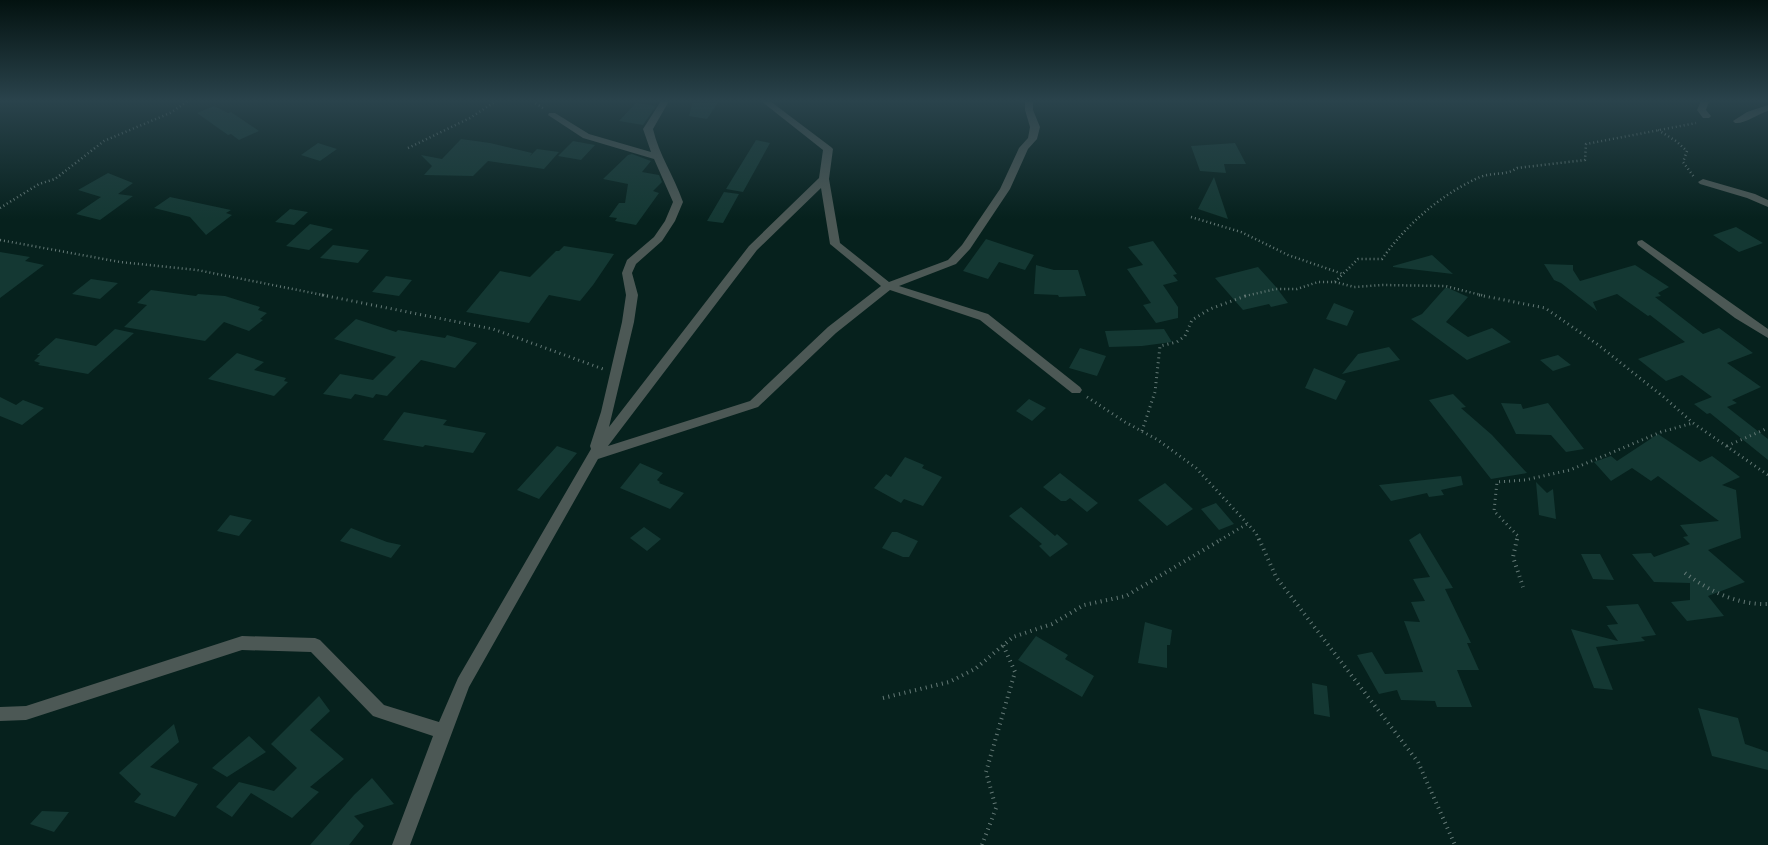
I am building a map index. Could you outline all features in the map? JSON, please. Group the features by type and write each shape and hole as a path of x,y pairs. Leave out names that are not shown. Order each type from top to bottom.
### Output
{"street":[{"path":"601,140 659,157"},
{"path":"593,456 607,412 632,295 627,274 631,262 658,239 670,221 678,202 651,140"},
{"path":"817,140 828,149 824,179 835,244 888,286 984,317 1076,390"},
{"path":"593,456 754,404 832,330 888,286 952,262 966,248 1005,189 1024,148 1031,140"},
{"path":"401,845 443,731 463,683 593,456 753,248 824,179"},
{"path":"1703,182 1751,196 1768,204"},
{"path":"1642,242 1739,315 1768,334"},
{"path":"0,714 26,713 242,643 315,645 379,710 443,731"}],"path":[{"path":"0,208 40,184 55,179 105,140"},
{"path":"408,148 424,140"},
{"path":"1335,282 1358,259 1382,260 1391,246 1420,216 1458,187 1486,174 1513,172 1517,168 1585,160 1586,144 1604,140"},
{"path":"1675,140 1687,151 1683,162 1692,175 1703,182"},
{"path":"1191,217 1241,232 1288,255 1324,269 1344,274"},
{"path":"0,240 120,262 197,270 492,329 616,373"},
{"path":"1142,431 1155,392 1160,346 1177,342 1185,336 1192,320 1210,309 1248,295 1276,289 1297,289 1318,282 1335,282 1354,287 1384,285 1445,286 1545,308 1597,344 1665,398 1693,423 1768,475"},
{"path":"1076,390 1158,440 1196,468 1256,533 1276,577 1418,762 1455,845"},
{"path":"1523,587 1513,557 1518,536 1494,511 1497,482 1526,480 1570,470 1661,432 1693,423"},
{"path":"1727,446 1768,428"},
{"path":"883,698 949,682 975,669 1013,636 1052,624 1084,605 1126,596 1247,524"},
{"path":"1685,573 1702,586 1755,606 1768,604"},
{"path":"982,845 996,808 986,772 1015,672 1003,645"}],"building":[{"path":"460,140 490,143 532,153 530,156 537,149 559,152 544,169 488,161 473,176 424,175 432,166 421,155 442,159"},
{"path":"756,140 770,143 743,192 726,189"},
{"path":"573,141 595,145 581,160 558,156"},
{"path":"318,143 337,149 320,161 301,155"},
{"path":"1235,143 1246,164 1224,164 1226,173 1200,171 1191,146"},
{"path":"632,154 651,161 642,172 659,175 662,182 653,191 659,193 636,225 615,221 617,218 609,217 619,203 625,203 628,184 603,179 628,155"},
{"path":"108,173 133,183 118,194 133,196 100,220 76,214 101,197 78,190"},
{"path":"1214,177 1228,219 1198,209"},
{"path":"724,192 739,194 723,223 707,221"},
{"path":"170,197 231,210 226,213 232,215 206,235 190,217 154,208"},
{"path":"290,209 308,212 294,225 275,222"},
{"path":"310,224 333,229 309,250 286,246"},
{"path":"1736,227 1763,243 1739,252 1713,235"},
{"path":"986,239 1034,255 1025,270 999,262 988,279 963,271"},
{"path":"1153,241 1177,274 1173,275 1178,281 1163,285 1178,307 1178,318 1156,323 1143,305 1151,303 1127,269 1143,265 1128,247"},
{"path":"333,245 369,250 358,263 320,258"},
{"path":"564,246 614,254 580,301 549,295 529,323 466,312 500,271 530,277 556,251 559,251"},
{"path":"0,252 30,257 25,261 44,265 0,298"},
{"path":"1432,255 1453,274 1393,267 1393,266"},
{"path":"1544,264 1573,265 1573,270 1580,281 1635,265 1669,287 1658,293 1661,296 1655,297 1703,334 1719,328 1753,353 1727,363 1761,387 1732,400 1737,403 1727,407 1768,439 1768,460 1710,413 1707,414 1694,404 1712,397 1682,375 1666,381 1638,359 1685,342 1650,315 1648,316 1617,294 1593,302 1597,311 1561,283 1554,280"},
{"path":"1036,265 1054,270 1078,270 1086,296 1059,297 1058,295 1034,294"},
{"path":"1258,267 1288,303 1271,307 1269,304 1243,310 1215,278"},
{"path":"386,276 412,280 399,296 372,292"},
{"path":"91,279 118,283 100,299 72,294"},
{"path":"1446,287 1468,297 1446,322 1468,337 1492,328 1511,342 1467,360 1411,319 1422,314"},
{"path":"151,290 196,296 198,294 225,296 260,307 258,310 267,313 260,319 263,320 249,331 224,322 205,341 124,327 147,305 137,303"},
{"path":"1334,303 1354,311 1347,326 1326,319"},
{"path":"356,319 396,332 398,330 445,338 447,335 477,343 455,368 421,360 387,396 376,394 373,398 355,394 351,399 323,394 340,374 373,380 396,357 334,339"},
{"path":"115,329 134,333 88,374 38,365 40,363 34,361 40,355 37,355 56,338 96,346"},
{"path":"1164,329 1172,342 1142,346 1109,347 1105,331"},
{"path":"1389,347 1400,360 1342,374 1358,354"},
{"path":"1080,348 1106,356 1097,376 1069,368"},
{"path":"237,353 264,362 254,370 286,378 284,381 288,382 274,396 208,379"},
{"path":"1558,355 1571,365 1553,371 1540,360"},
{"path":"1314,368 1346,381 1336,400 1305,388"},
{"path":"1453,394 1466,407 1461,408 1492,435 1527,473 1491,479 1429,400"},
{"path":"0,397 16,405 23,400 44,408 22,425 0,416"},
{"path":"1029,399 1046,408 1032,421 1016,411"},
{"path":"1501,403 1521,404 1523,409 1548,403 1584,449 1566,452 1551,435 1516,434"},
{"path":"404,412 447,420 443,425 486,433 473,453 383,440"},
{"path":"1658,434 1700,462 1712,456 1740,477 1722,485 1736,490 1741,538 1708,550 1745,582 1708,596 1724,616 1687,621 1671,602 1690,600 1690,583 1654,582 1632,554 1651,553 1654,557 1690,544 1683,537 1688,536 1680,525 1719,521 1658,476 1651,481 1632,468 1611,481 1594,462 1611,456 1617,461"},
{"path":"557,446 577,453 539,499 517,490"},
{"path":"905,457 924,465 922,468 942,477 923,506 904,499 901,503 874,488 886,474 891,477"},
{"path":"640,463 663,473 657,480 659,483 684,493 670,509 620,488"},
{"path":"1060,473 1098,503 1087,512 1070,498 1066,501 1061,501 1043,487"},
{"path":"1461,476 1463,485 1441,490 1444,495 1429,497 1427,493 1391,501 1379,485"},
{"path":"1536,482 1547,493 1553,489 1556,519 1539,515"},
{"path":"1165,483 1193,509 1167,526 1138,500"},
{"path":"1216,503 1234,524 1219,530 1201,509"},
{"path":"1021,507 1055,536 1057,534 1068,544 1050,557 1039,546 1042,544 1009,516"},
{"path":"230,515 252,520 239,536 217,531"},
{"path":"644,527 661,539 647,551 630,538"},
{"path":"351,528 387,542 401,545 391,558 340,541"},
{"path":"892,532 897,532 918,541 909,557 903,557 882,548"},
{"path":"1420,533 1453,588 1445,589 1471,643 1467,643 1479,670 1457,670 1472,707 1437,707 1435,701 1401,700 1397,690 1379,694 1357,655 1372,652 1385,674 1423,672 1404,621 1420,622 1411,602 1425,601 1413,579 1430,577 1409,540"},
{"path":"1581,554 1600,554 1614,580 1593,579"},
{"path":"1638,604 1656,635 1641,637 1645,641 1596,647 1613,690 1594,688 1571,629 1618,641 1607,625 1618,624 1606,606"},
{"path":"1145,622 1172,630 1170,645 1167,645 1167,668 1138,663"},
{"path":"1036,636 1068,655 1065,659 1094,676 1082,697 1018,660"},
{"path":"1312,683 1327,686 1330,717 1314,714"},
{"path":"319,696 330,711 310,730 344,759 310,787 319,792 292,818 251,793 232,817 216,807 239,782 274,791 297,768 271,744"},
{"path":"1698,708 1738,718 1745,744 1768,752 1768,770 1712,756"},
{"path":"174,724 179,742 150,767 198,784 175,817 134,802 141,794 119,773"},
{"path":"249,736 266,752 227,777 212,768"},
{"path":"372,778 394,804 354,816 364,826 349,845 310,845 354,795"},
{"path":"42,811 69,812 54,832 30,824"}]}
